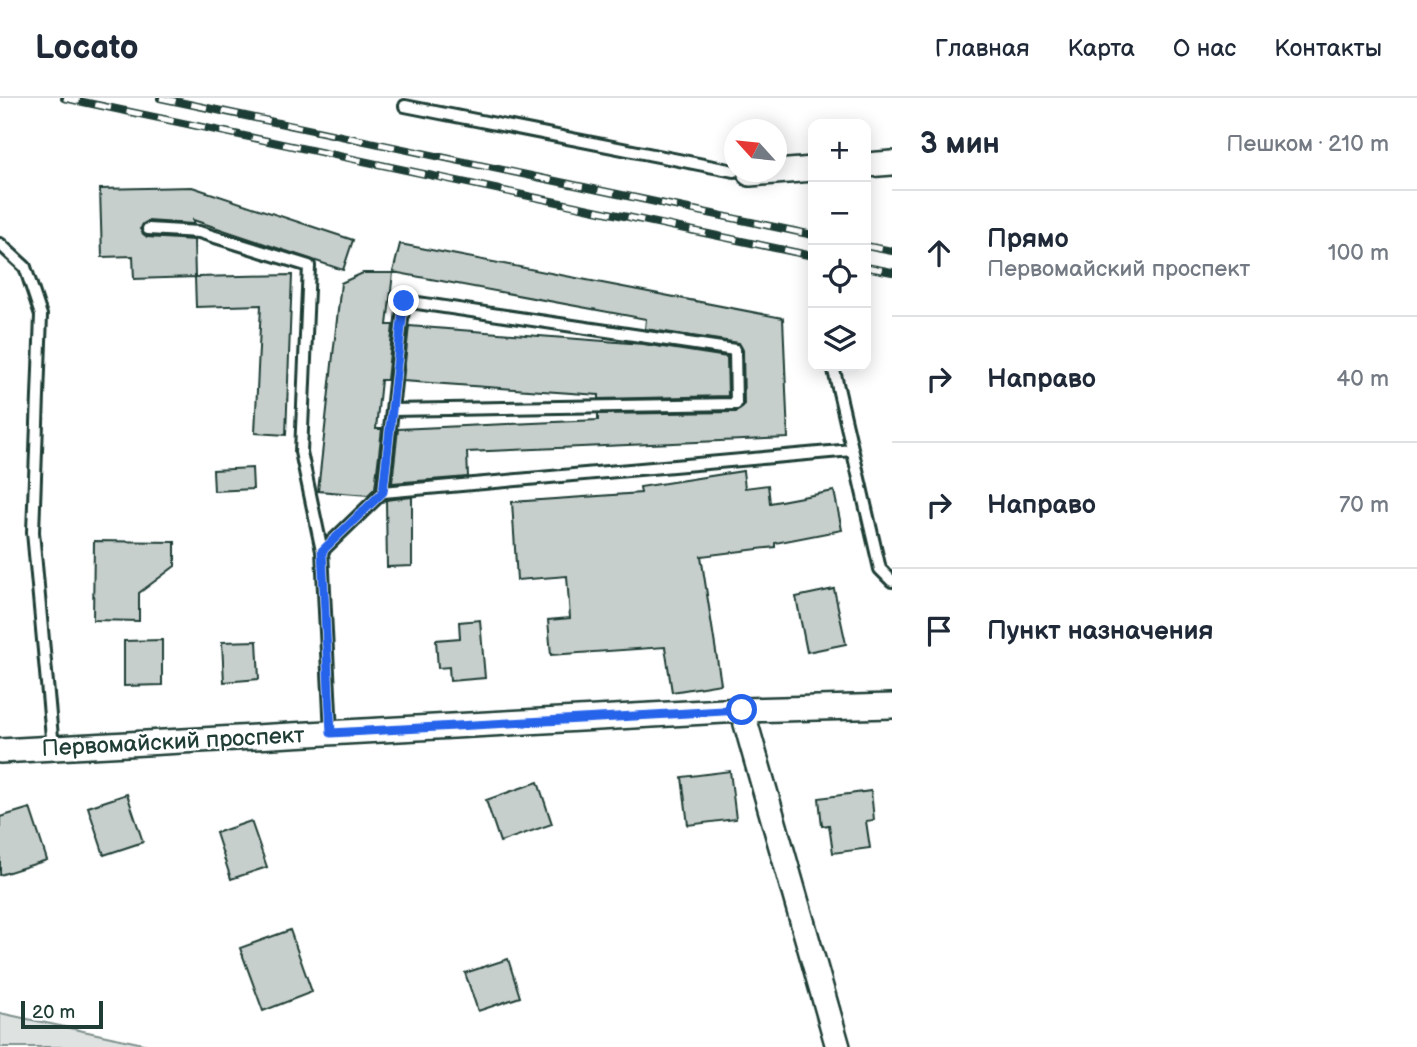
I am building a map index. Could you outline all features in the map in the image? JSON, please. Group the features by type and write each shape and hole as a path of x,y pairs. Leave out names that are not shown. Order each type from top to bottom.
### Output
{"street":[{"path":"871,165 892,163"},
{"path":"787,170 808,169"},
{"name":"Первомайский проспект","path":"0,751 742,710 892,706"},
{"path":"742,710 838,1047"}],"lane":[{"path":"405,106 724,169"},
{"path":"148,229 199,232 309,267 301,452 322,551 331,733"},
{"path":"0,244 25,267 41,315 33,532 53,748"},
{"path":"383,492 392,410 404,301 735,350 736,404 392,410"},
{"path":"834,371 880,569 892,581"},
{"path":"322,551 383,492 852,450"}],"shaded area":[{"path":"0,1013 157,1047 0,1047"}],"building":[{"path":"192,187 353,240 343,270 193,220 193,224 148,221 140,229 147,237 194,240 195,277 134,279 133,256 102,257 100,189"},
{"path":"400,244 783,318 788,438 467,452 468,477 392,483 398,429 598,420 598,414 736,412 744,404 743,350 739,343 645,329 646,319 393,272"},
{"path":"363,273 393,273 387,325 393,325 387,380 381,380 376,429 382,429 375,488 368,495 318,491 341,283"},
{"path":"292,275 286,435 255,433 261,305 196,307 195,277"},
{"path":"409,326 643,344 727,357 728,396 599,399 599,395 403,381"},
{"path":"252,468 253,489 214,491 213,470"},
{"path":"743,471 745,488 768,485 770,503 834,491 842,530 775,543 775,547 701,556 721,684 672,692 665,647 551,655 548,620 570,618 567,576 517,580 512,502 641,493 640,487"},
{"path":"412,497 412,566 387,567 386,500"},
{"path":"94,541 175,542 175,566 139,593 139,621 93,620"},
{"path":"834,589 846,644 807,652 796,597"},
{"path":"480,620 485,678 450,681 449,667 438,668 436,640 460,638 459,622"},
{"path":"162,640 162,685 124,686 124,641"},
{"path":"257,641 259,679 224,682 222,642"},
{"path":"730,771 736,819 688,825 682,777"},
{"path":"538,782 552,824 500,842 486,800"},
{"path":"871,791 874,820 866,821 870,848 833,853 829,825 822,826 819,798"},
{"path":"127,794 143,842 104,855 88,807"},
{"path":"30,808 47,860 0,875 0,817"},
{"path":"251,821 267,867 231,879 216,833"},
{"path":"290,930 312,992 263,1011 240,948"},
{"path":"508,959 520,997 478,1011 465,973"}],"railway":[{"path":"64,98 808,255"},
{"path":"160,98 808,234"},
{"path":"871,247 892,251"},
{"path":"871,268 892,272"}],"route":[{"path":"404,301 383,492 322,551 331,733 742,710"}]}
